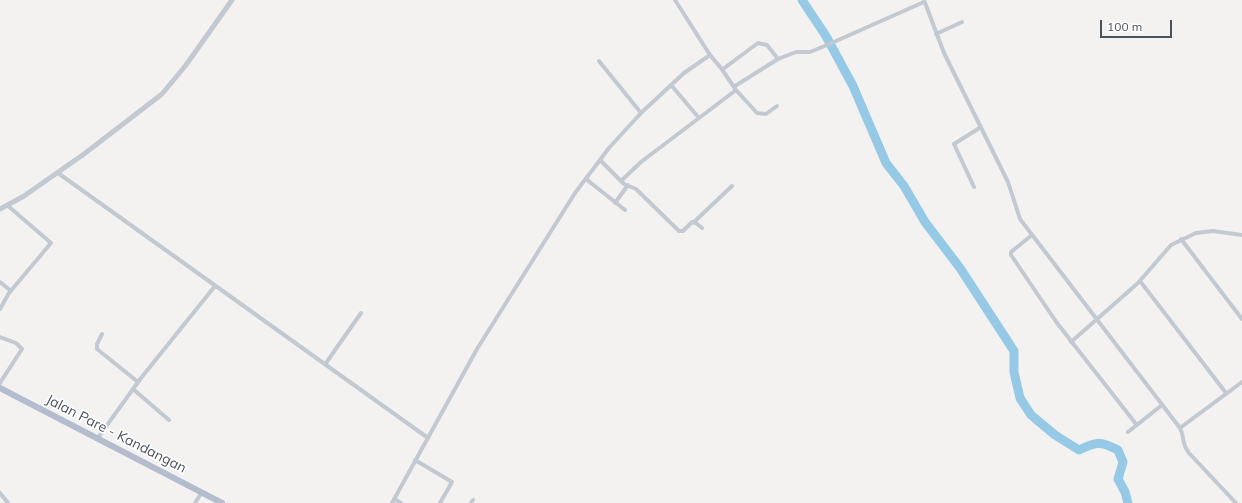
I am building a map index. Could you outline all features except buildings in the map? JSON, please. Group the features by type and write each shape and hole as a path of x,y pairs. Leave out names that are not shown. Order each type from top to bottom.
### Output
{"main road":[{"name":"Jalan Pare - Kandangan","path":"0,388 222,503"}],"street":[{"path":"0,209 58,173 162,94 186,65 232,0"},
{"path":"675,0 710,55 723,69 736,88 757,113 766,114 776,106"},
{"path":"621,181 641,162 736,88 778,59 796,52 810,52 827,46 924,1 936,34 1008,182 1018,215 1095,319 1180,428 1184,446 1236,503"},
{"path":"936,34 962,22"},
{"path":"723,69 758,43 766,45 778,59"},
{"path":"401,503 393,501 477,349 526,269 586,179 600,160 641,113 684,73 710,55"},
{"path":"599,60 641,113"},
{"path":"671,85 699,118"},
{"path":"974,187 954,144 981,127"},
{"path":"600,160 621,181 636,189 679,231 682,232 732,186"},
{"path":"58,173 215,286 326,363 428,438"},
{"path":"586,179 625,210"},
{"path":"616,203 628,185"},
{"path":"0,309 11,291 51,243 7,205"},
{"path":"694,222 702,228"},
{"path":"1071,342 1095,319 1140,281 1165,251 1181,239 1196,233 1213,231 1242,235"},
{"path":"1032,235 1011,254 1038,297 1071,342 1136,424"},
{"path":"1181,239 1242,319"},
{"path":"1140,281 1226,393"},
{"path":"0,282 11,291"},
{"path":"97,439 138,382 215,286"},
{"path":"326,363 361,313"},
{"path":"102,334 97,344 97,349 138,382"},
{"path":"0,336 16,344 22,349 0,383"},
{"path":"1180,428 1242,382"},
{"path":"133,389 169,420"},
{"path":"1128,432 1136,424 1162,405"},
{"path":"415,460 452,482 440,503"},
{"path":"195,503 202,492"},
{"path":"0,493 8,503"}],"waterway":[{"path":"802,0 826,36 853,86 886,163 904,186 925,222 960,268 1014,351 1014,372 1020,398 1031,415 1055,435 1079,450 1099,443 1118,450 1123,462 1118,479 1125,492 1128,503"}]}
